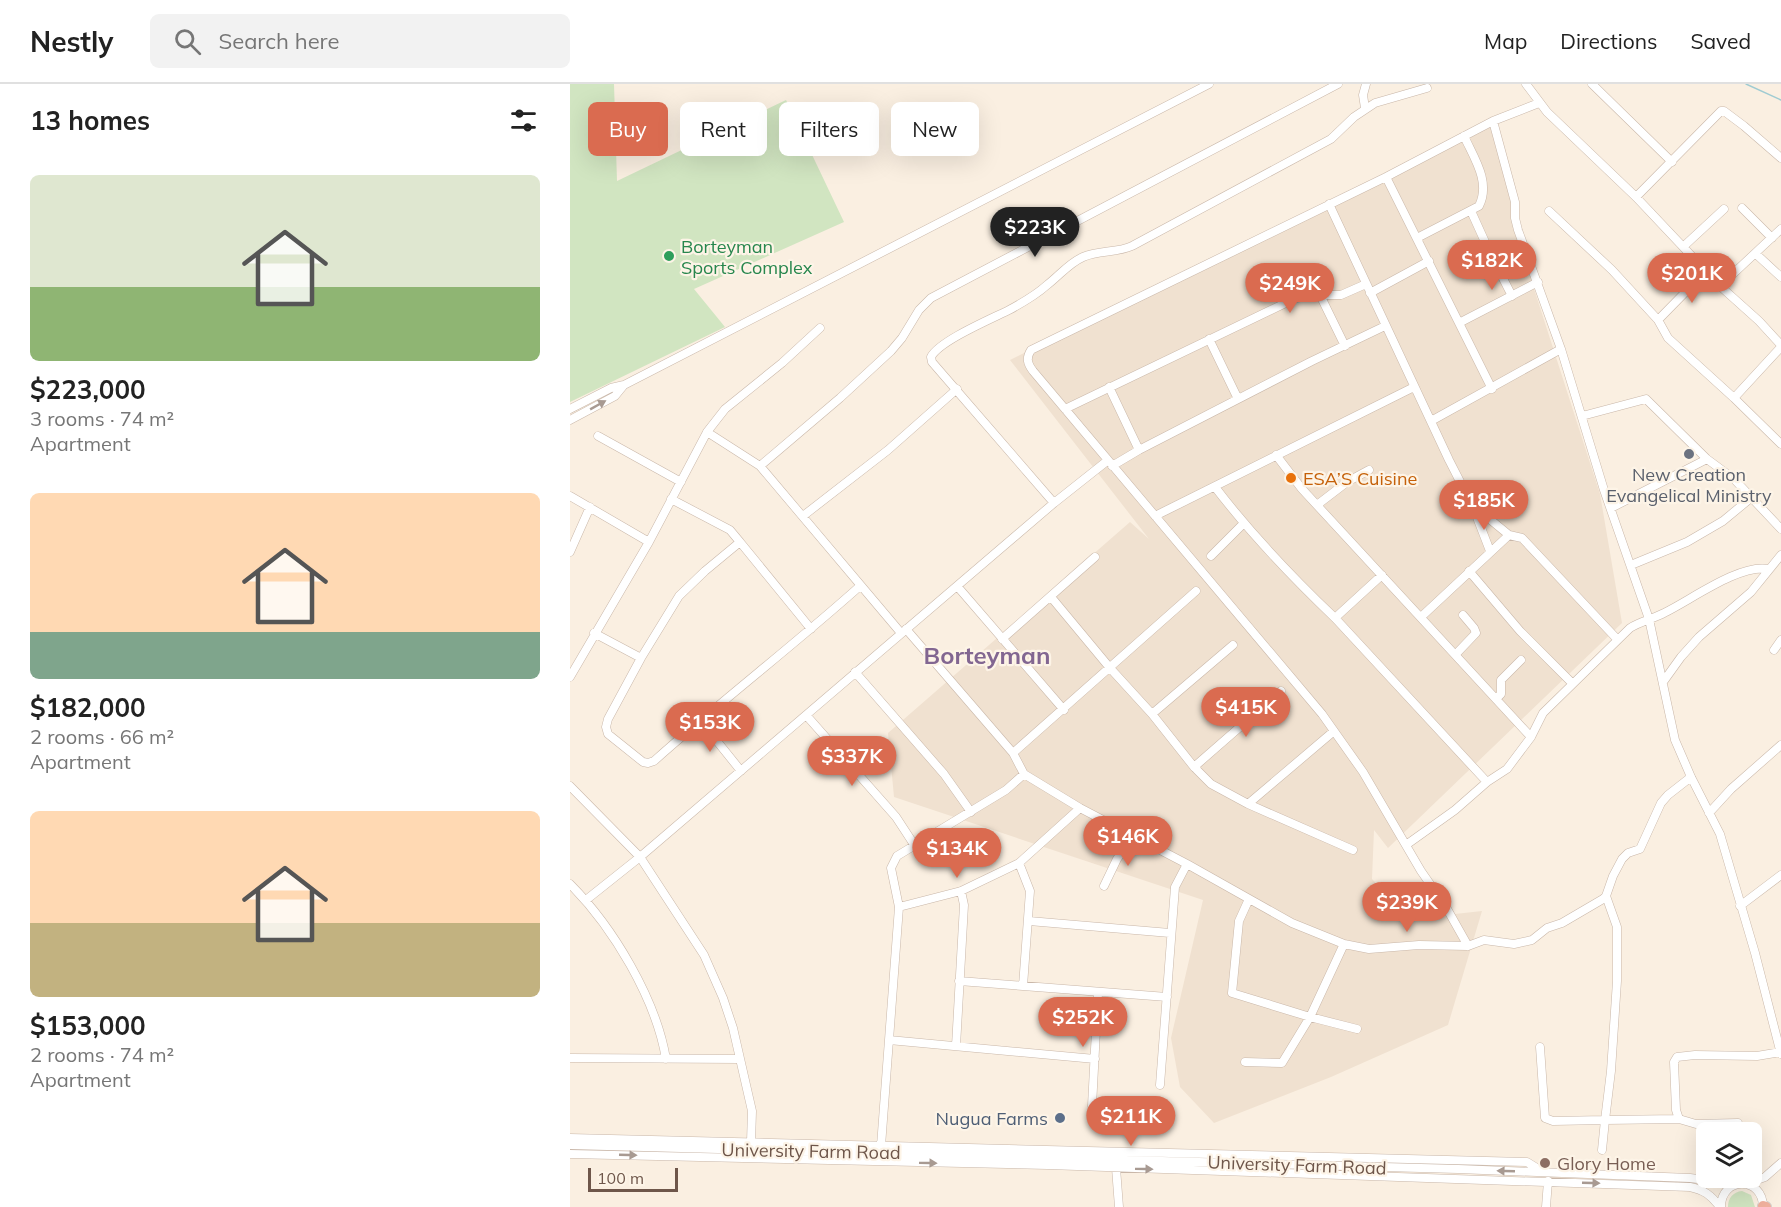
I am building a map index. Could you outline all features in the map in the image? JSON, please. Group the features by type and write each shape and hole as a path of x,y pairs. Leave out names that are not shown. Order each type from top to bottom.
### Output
{"street":[{"path":"570,409 611,388 624,386 1209,84"},
{"path":"760,466 891,351 919,310 931,298 1338,84"},
{"path":"1365,108 1363,95 1366,84"},
{"path":"1526,84 1539,103 1636,197 1720,286 1759,321 1781,346 1734,398"},
{"path":"1592,84 1672,162"},
{"path":"1054,502 931,360 933,353 939,347 1020,304 1048,285 1076,260 1096,253 1119,251 1132,246 1325,142 1365,108 1387,99 1427,88"},
{"path":"1467,946 1364,772 1334,731 1295,681 1065,410 1028,364 1028,356 1031,350 1386,177 1492,121 1539,103"},
{"path":"1636,197 1721,111 1744,126 1781,158"},
{"path":"1492,121 1515,202 1515,222 1562,350 1611,508 1649,619 1675,740 1720,834 1781,1053 1757,1056 1677,1057 1674,1062 1676,1110 1679,1119"},
{"path":"1417,238 1479,206 1484,182 1464,136"},
{"path":"1386,177 1492,389"},
{"path":"1329,204 1473,507 1491,550"},
{"path":"1742,208 1772,238"},
{"path":"1684,246 1724,209"},
{"path":"1471,211 1512,296"},
{"path":"1549,211 1604,261 1658,320 1668,338 1781,444"},
{"path":"1720,286 1781,229"},
{"path":"1756,254 1781,277"},
{"path":"1370,293 1429,261"},
{"path":"1658,320 1707,270"},
{"path":"1459,323 1538,282"},
{"path":"1065,410 1296,298 1341,295 1366,284"},
{"path":"1320,295 1346,346"},
{"path":"586,900 640,857 1054,502 1110,463 1385,326"},
{"path":"570,677 649,542 707,432 725,410 820,328"},
{"path":"1209,339 1238,399"},
{"path":"1431,421 1562,350"},
{"path":"570,420 615,396 624,386"},
{"path":"1109,387 1139,450"},
{"path":"1155,516 1414,387"},
{"path":"803,516 888,450 957,389"},
{"path":"1582,416 1646,399 1707,459 1734,479 1781,529"},
{"path":"707,432 760,466 860,586 904,631 1013,753 1024,774 1080,808 1292,923 1344,944 1370,949 1419,945 1467,946 1484,940 1514,944 1532,940 1547,928 1562,923 1606,896 1617,865 1628,853 1640,849 1661,803 1691,777"},
{"path":"598,436 681,482"},
{"path":"1276,455 1317,506 1531,737"},
{"path":"1611,508 1707,459"},
{"path":"1317,506 1347,482 1369,470"},
{"path":"1215,487 1244,523 1487,782"},
{"path":"570,496 649,542"},
{"path":"1631,565 1687,542 1723,521 1752,497"},
{"path":"671,499 724,527 740,542 811,629"},
{"path":"570,552 590,507"},
{"path":"1473,507 1509,535 1522,538 1617,639"},
{"path":"1211,556 1244,523"},
{"path":"1421,617 1509,535"},
{"path":"740,542 679,596 641,658 608,719 606,727 608,734 643,762 654,761 860,586"},
{"path":"1663,682 1699,637 1751,592 1781,555"},
{"path":"1002,639 1095,557"},
{"path":"1406,845 1507,769 1531,737 1543,713 1617,639 1641,621 1663,614 1725,580 1751,570 1768,569"},
{"path":"1469,571 1520,631 1572,683"},
{"path":"1335,618 1382,574"},
{"path":"957,586 1064,710"},
{"path":"1013,753 1196,591"},
{"path":"1051,597 1152,714 1194,767 1211,784 1248,804 1353,850"},
{"path":"1456,654 1476,633 1463,615"},
{"path":"594,633 641,658"},
{"path":"1774,650 1781,640"},
{"path":"1152,714 1233,645"},
{"path":"1497,698 1501,694 1501,680 1521,660"},
{"path":"855,672 944,774 971,812"},
{"path":"1194,767 1281,691"},
{"path":"806,715 896,817 915,846"},
{"path":"700,720 741,771"},
{"path":"1248,804 1334,731"},
{"path":"1709,813 1731,789 1781,745"},
{"path":"881,1146 899,907 891,868 897,855 1006,790 1024,774"},
{"path":"570,786 640,857 704,955 723,998 740,1059 752,1111 751,1142"},
{"path":"899,907 961,891 1019,863 1080,808"},
{"path":"1104,886 1117,859 1133,836"},
{"path":"1019,863 1030,891 1023,986"},
{"path":"1160,1085 1175,887 1187,864"},
{"path":"1740,906 1781,875"},
{"path":"570,884 586,900 618,945 655,1017 666,1059"},
{"path":"956,1046 964,905 961,891"},
{"path":"1602,1150 1611,1071 1617,981 1617,927 1606,896"},
{"path":"1249,899 1239,921 1232,993 1357,1029"},
{"path":"1029,921 1170,933"},
{"path":"1245,1062 1282,1063 1310,1017 1344,944"},
{"path":"959,981 1167,997"},
{"path":"1092,1106 1098,992"},
{"path":"889,1040 1095,1059"},
{"path":"1540,1047 1545,1119 1553,1121 1679,1119 1696,1124"},
{"path":"570,1057 740,1059"},
{"path":"570,1138 1527,1162 1544,1173"},
{"name":"University Farm Road","path":"570,1145 1071,1158 1696,1179"},
{"name":"University Farm Road","path":"570,1154 1116,1168 1690,1187 1702,1190 1720,1207"},
{"path":"1762,1178 1781,1163"},
{"path":"1116,1168 1119,1207"},
{"path":"1764,1207 1759,1191 1765,1177"},
{"path":"1546,1207 1548,1181"},
{"path":"1720,1207 1724,1194 1731,1188"},
{"path":"1753,1188 1759,1191"}],"shaded area":[{"path":"1488,123 1504,153 1527,267 1600,494 1622,623 1388,848 1374,830 1372,879 1410,919 1482,911 1448,1025 1331,1077 1214,1123 1180,1087 1171,1038 1203,900 894,797 888,733 1130,522 1149,539 1010,360"}],"green space":[{"name":"Borteyman Sports Complex","path":"570,84 614,84 615,102 588,102 588,156 616,156 617,181 680,151 680,156 767,156 767,109 779,103 779,156 813,156 844,222 694,289 725,327 570,402"},
{"path":"1742,1191 1751,1195 1755,1207 1728,1207 1732,1196"}],"waterway":[{"path":"1746,84 1781,100"}],"place":[{"name":"Borteyman Sports Complex","path":"669,256"},
{"name":"New Creation Evangelical Ministry","path":"1689,454"},
{"name":"ESA’S Cuisine","path":"1291,478"},
{"name":"Nugua Farms","path":"1060,1118"},
{"name":"Glory Home","path":"1545,1163"}],"district":[{"name":"Borteyman","path":"987,655"}]}
